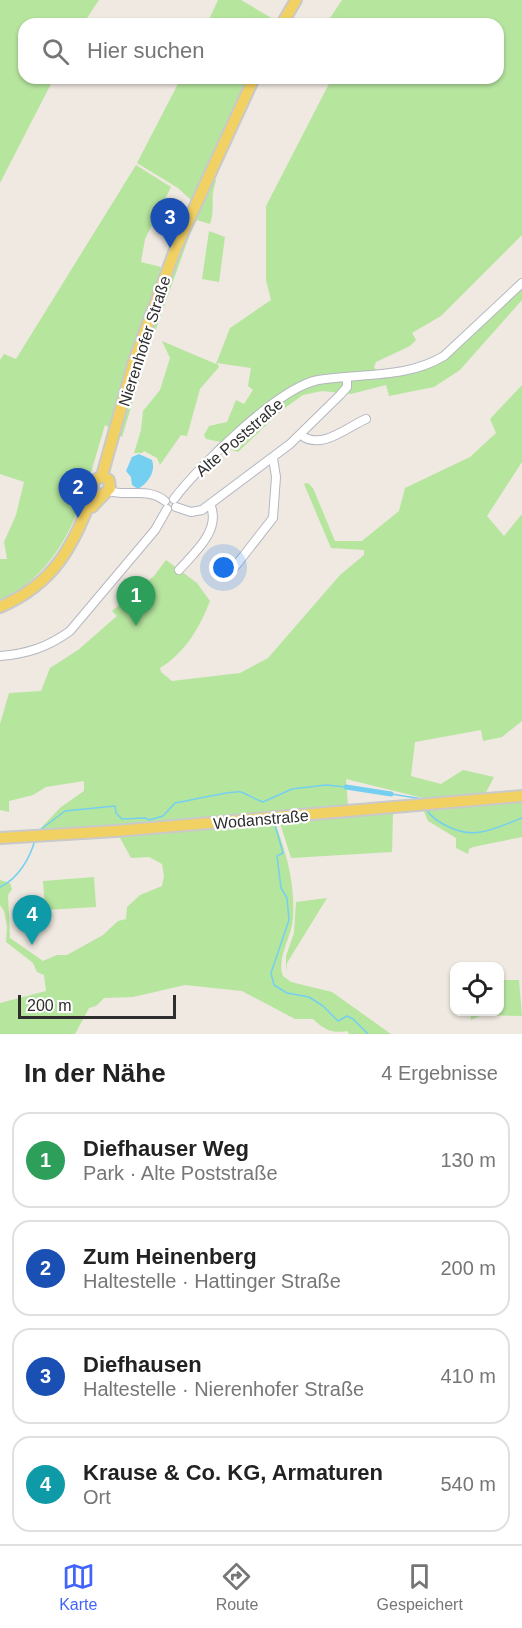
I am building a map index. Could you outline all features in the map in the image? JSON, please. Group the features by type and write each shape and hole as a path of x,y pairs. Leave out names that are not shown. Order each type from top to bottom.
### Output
{"main road":[{"path":"286,18 296,0"},
{"name":"Nierenhofer Straße","path":"103,491 92,482 102,476 134,362 175,250 251,84"},
{"path":"0,607 25,594 52,571 72,544 88,511 103,491 107,479 102,476"},
{"name":"Wodanstraße","path":"0,838 37,838 522,796"}],"street":[{"name":"Alte Poststraße","path":"0,656 30,652 54,642 70,631 155,530 185,484 247,425 277,401 317,380 382,374 431,364 444,356 522,283"},
{"path":"103,491 156,493 171,504 194,512 210,504 291,444 345,390 347,378"},
{"path":"301,435 311,440 325,439 366,419"},
{"path":"230,573 273,518 276,477 273,458"},
{"path":"178,570 210,531 213,516 210,504"}],"green space":[{"path":"0,0 99,0 87,18 18,18 18,84 51,84 0,183"},
{"path":"218,0 241,0 272,18 210,18"},
{"path":"342,0 522,0 522,235 441,316 412,333 416,340 410,346 376,362 374,367 378,373 431,365 522,285 522,300 460,370 434,387 389,396 386,385 351,394 322,391 303,395 282,410 238,452 229,449 249,428 299,385 226,443 206,439 204,435 209,426 227,422 236,400 244,404 253,390 248,386 251,368 217,363 219,367 200,389 187,436 181,435 160,465 157,458 144,451 134,453 141,430 143,411 160,390 170,358 162,341 216,364 230,328 271,300 266,280 266,206 329,84 504,84 504,18 330,18"},
{"path":"178,84 246,84 192,201 178,188 137,163"},
{"path":"136,165 171,187 145,239 141,262 161,267 112,429 105,425 81,502 59,548 44,568 24,586 0,602 0,559 7,559 4,542 16,515 24,482 0,474 0,360 4,354 16,359"},
{"path":"214,176 216,181 210,224 197,220 191,231 147,354 122,437 117,434 128,392 175,258"},
{"path":"209,231 225,237 219,282 202,279"},
{"path":"522,385 522,462 487,516 504,536 522,514 522,721 502,737 483,741 481,730 415,742 411,776 441,784 463,770 494,777 484,796 427,799 346,779 348,807 36,833 61,807 84,791 84,781 46,787 33,795 9,801 9,812 0,810 0,724 9,693 41,691 50,668 78,650 117,616 112,611 154,576 166,560 197,583 210,601 191,639 177,655 160,668 161,672 172,681 240,673 268,658 340,575 364,555 364,550 331,548 304,484 308,483 313,488 335,541 362,541 399,511 405,488 470,457 496,433 490,419"},
{"path":"522,801 522,837 473,847 469,849 468,854 456,848 456,838 428,821 422,807"},
{"path":"393,813 392,852 291,858 280,823"},
{"path":"275,823 283,846 293,893 292,925 281,962 283,976 291,982 332,992 391,1034 349,1034 347,1031 333,1031 324,1028 313,1019 295,1019 242,991 185,985 133,997 104,998 96,1006 89,1008 75,1034 0,1034 0,1003 46,991 44,975 37,972 33,963 6,942 7,926 4,911 0,905 0,880 10,883 12,889 8,895 10,938 43,961 57,955 67,955 103,935 118,921 126,919 127,907 140,895 162,886 164,876 162,864 149,857 131,858 119,836"},
{"path":"94,877 96,907 45,910 43,881"},
{"path":"327,898 287,963 286,972 286,956 294,933 296,902"},
{"path":"504,980 519,980 522,1016 504,1016"}],"water":[{"path":"139,454 152,460 153,469 145,484 138,489 132,485 131,477 126,471 132,457"}],"waterway":[{"path":"40,830 65,811 115,806 116,813 122,819 145,818 149,820 163,816 175,803 220,794 241,792 263,802 292,789 326,785 346,787"},
{"path":"346,787 391,794"},
{"path":"391,794 423,799"},
{"path":"426,809 442,824 459,831 477,833 522,818"},
{"path":"275,825 283,853 277,856 281,888 287,898 289,920 271,973 274,985 287,993 309,997 323,1006 338,1021 347,1016 353,1019 368,1034"},
{"path":"0,887 12,879 22,867 35,840"}],"place":[{"name":"Diefhausen","path":"170,248"},
{"name":"Zum Heinenberg","path":"78,518"},
{"name":"Diefhauser Weg","path":"136,626"},
{"name":"Krause & Co. KG, Armaturen","path":"32,945"}]}
